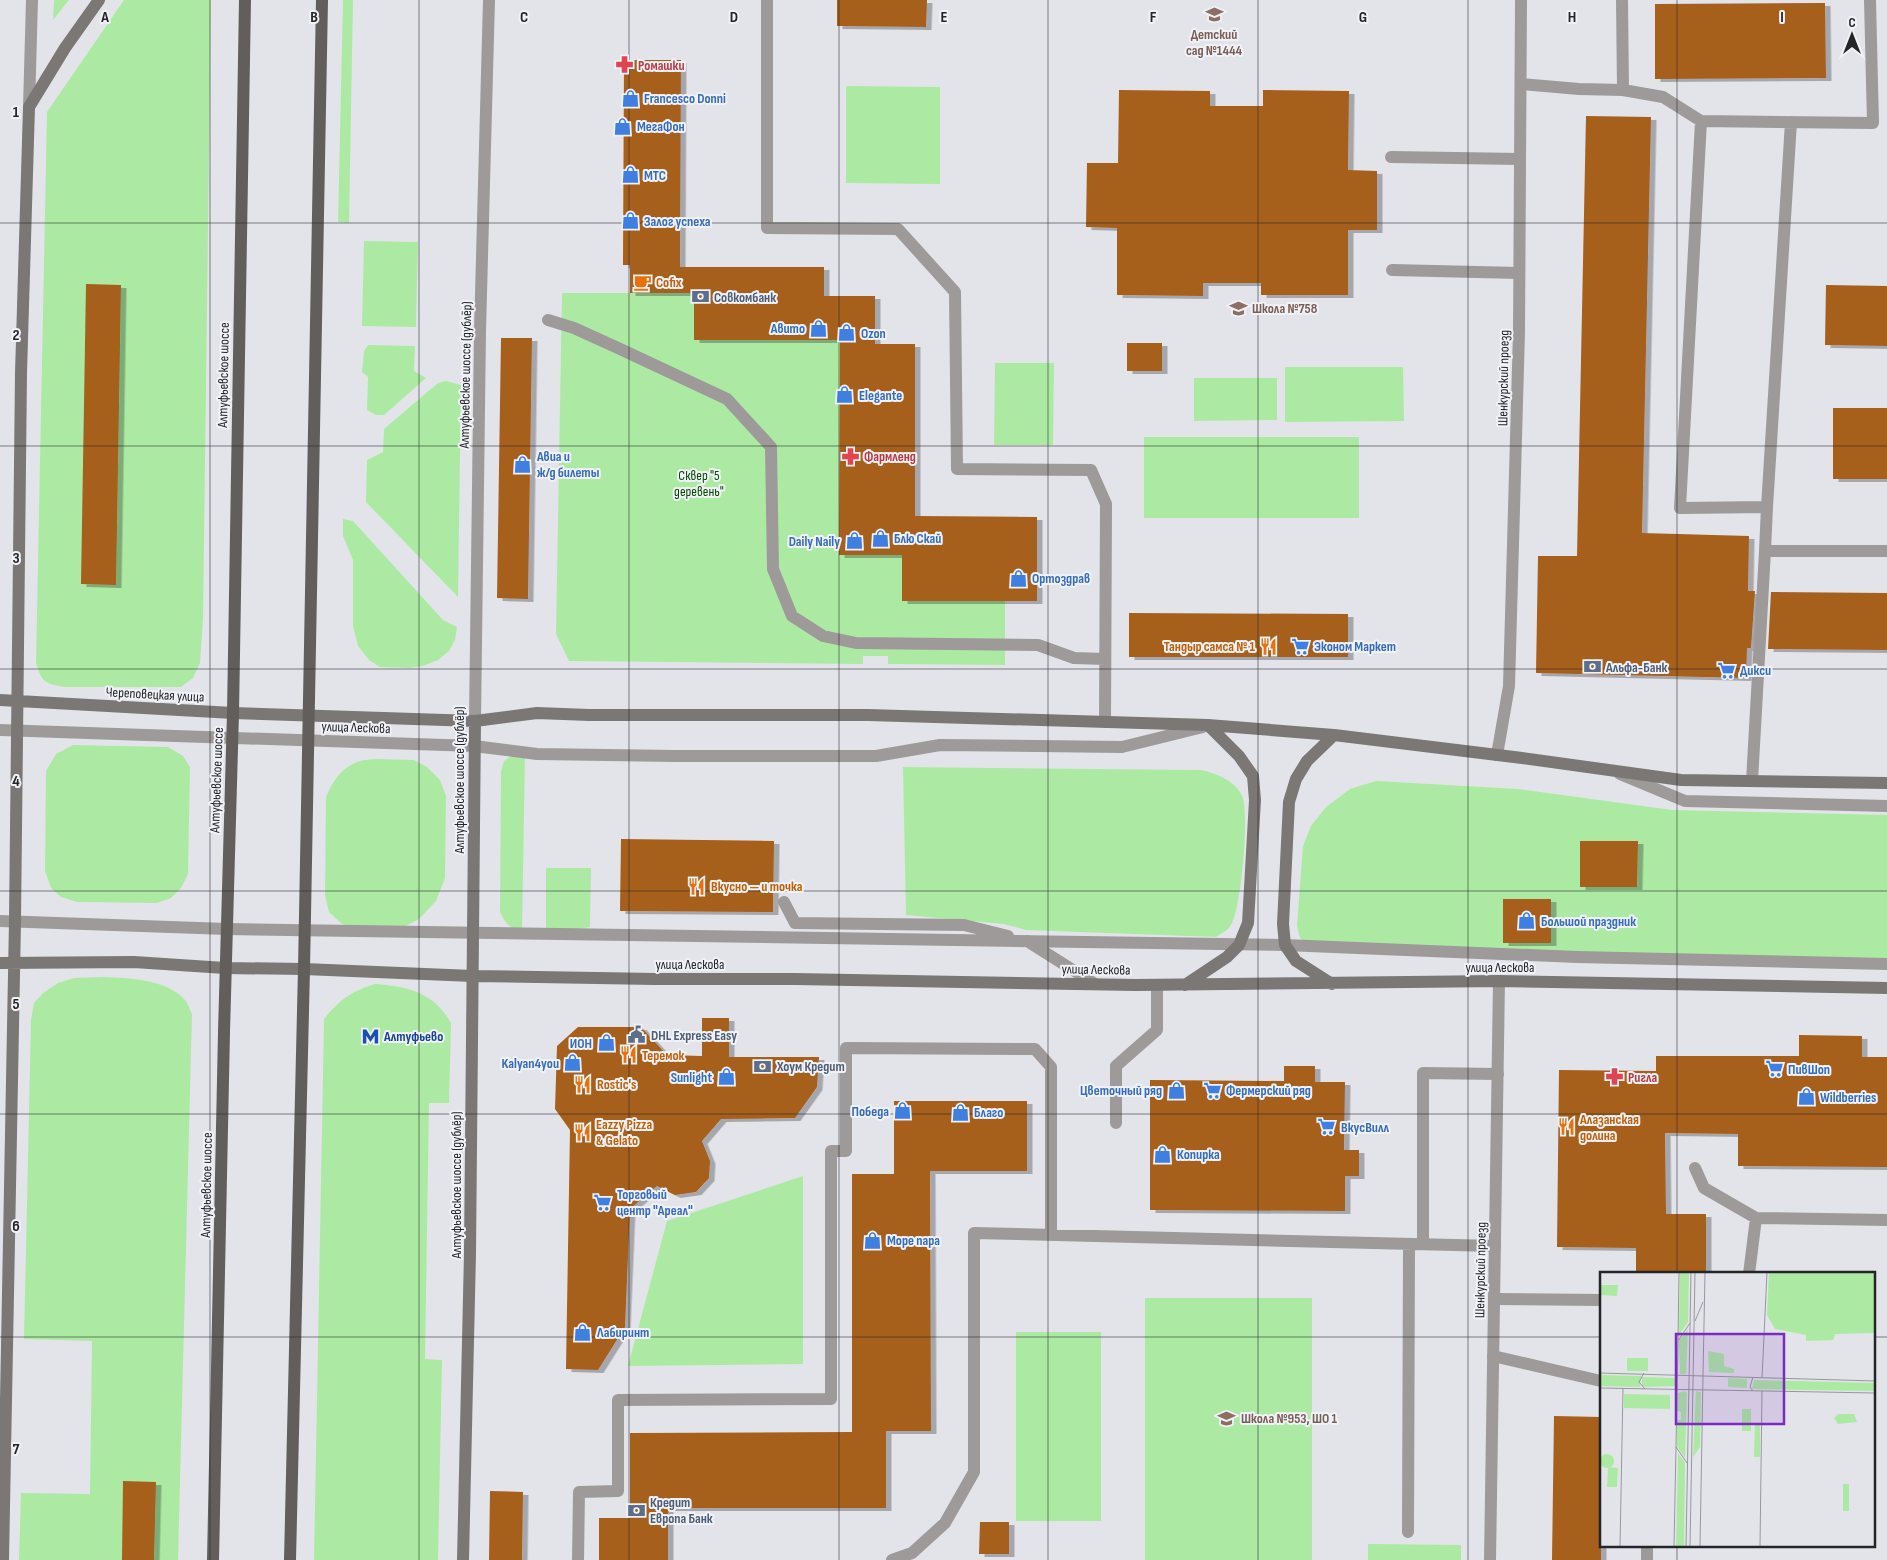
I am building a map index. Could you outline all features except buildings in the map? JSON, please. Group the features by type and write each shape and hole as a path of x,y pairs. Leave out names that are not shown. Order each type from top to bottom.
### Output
{"main road":[{"path":"2,1560 4,1328 15,921 21,373 30,108 65,48 98,0"},
{"name":"Алтуфьевское шоссе","path":"213,1560 225,968 233,713 245,0"},
{"path":"290,1560 304,969 322,0"},
{"name":"Череповецкая улица","path":"0,700 233,713 308,715"},
{"name":"улица Лескова","path":"308,715 475,721 537,713 608,715 868,715 1208,725 1334,735 1680,780 1887,783"},
{"name":"Алтуфьевское шоссе (дублёр)","path":"463,1560 470,1253 475,721"},
{"path":"1185,985 1228,957 1239,945 1248,923 1255,800 1254,776 1239,756 1208,725"},
{"path":"1332,984 1296,961 1285,945 1283,924 1289,802 1296,779 1307,761 1334,735"},
{"path":"0,963 134,962 225,968 304,969"},
{"name":"улица Лескова","path":"304,969 473,976 1157,985 1499,982 1887,988"}],"street":[{"path":"30,108 32,0"},
{"name":"Алтуфьевское шоссе (дублёр)","path":"475,721 481,321 489,0"},
{"path":"768,0 767,228 898,229 955,292 957,469 1091,470 1106,504 1105,722"},
{"name":"Шенкурский проезд","path":"1497,755 1510,686 1519,273 1521,0"},
{"path":"1622,0 1623,90"},
{"path":"1520,84 1579,89 1623,90 1664,97 1701,121 1873,123 1870,0"},
{"path":"1701,121 1680,508 1767,507"},
{"path":"1752,781 1791,122"},
{"path":"1391,158 1520,159"},
{"path":"1392,270 1519,273"},
{"path":"548,320 574,328 726,399 771,447 773,569 792,616 824,636 856,643 1038,645 1074,658 1105,659"},
{"path":"1766,551 1887,551"},
{"name":"улица Лескова","path":"308,740 474,746 537,754 876,756 940,745 1122,747 1208,725"},
{"path":"0,730 308,740"},
{"name":"улица Лескова","path":"1614,772 1685,801 1887,806"},
{"path":"784,902 795,923 964,925 1028,942 1095,984"},
{"path":"0,921 227,929 304,929"},
{"name":"улица Лескова","path":"304,929 1285,945 1577,958 1887,964"},
{"name":"Шенкурский проезд","path":"1490,1560 1499,982"},
{"path":"1116,1123 1116,1066 1157,1030 1157,985"},
{"path":"578,1560 579,1492 618,1491 618,1400 831,1399 831,1151 846,1151 846,1048 1035,1048 1051,1067 1051,1234"},
{"path":"1423,1244 1423,1073 1498,1074"},
{"path":"1696,1168 1704,1188 1756,1218 1887,1220"},
{"path":"1749,1272 1756,1218"},
{"path":"892,1560 912,1553 945,1523 974,1472 974,1233 1495,1246"},
{"path":"1408,1532 1409,1244"},
{"path":"1494,1299 1600,1300"},
{"path":"1493,1356 1600,1381"}],"green space":[{"path":"54,0 69,0 53,20"},
{"path":"124,0 211,0 203,619 200,663 193,678 181,687 64,687 45,681 40,675 36,663 47,112"},
{"path":"343,0 353,0 349,223 338,222"},
{"path":"846,86 940,87 940,184 846,183"},
{"path":"364,241 418,242 416,327 362,326"},
{"name":"Сквер \"5 деревень\"","path":"562,293 694,293 694,340 840,340 839,555 870,555 902,547 902,601 1005,601 1005,665 888,664 888,656 863,656 863,664 569,661 556,634"},
{"path":"368,345 415,346 414,371 426,378 384,415 376,415 367,410 368,377 362,372 364,351"},
{"path":"995,363 1054,363 1053,445 994,445"},
{"path":"1285,367 1403,367 1404,421 1285,422"},
{"path":"1194,378 1277,378 1277,420 1194,421"},
{"path":"446,381 461,385 458,597 366,502 367,460 383,452 384,429 438,383"},
{"path":"1144,437 1359,437 1359,518 1144,518"},
{"path":"343,519 353,521 443,620 457,627 455,640 449,651 438,660 423,666 410,668 380,667 369,660 358,646 353,626 353,560 343,536"},
{"path":"73,745 168,747 183,756 190,767 188,874 181,888 171,898 157,903 77,902 61,897 51,888 45,871 46,771 56,754"},
{"path":"525,753 522,932 508,925 500,912 501,771 504,761 513,755"},
{"path":"373,759 414,760 427,767 440,780 446,796 445,878 436,901 419,919 400,929 362,929 342,924 329,912 325,895 326,797 342,771 352,765"},
{"path":"903,767 1201,770 1225,779 1239,790 1242,796 1245,820 1241,882 1235,916 1231,925 1216,937 1026,930 1004,924 906,915"},
{"path":"1376,781 1518,789 1672,810 1887,815 1887,962 1311,948 1300,938 1297,926 1303,846 1311,826 1326,807 1350,789"},
{"path":"546,868 591,868 590,927 546,934"},
{"path":"103,977 147,981 168,988 185,1000 192,1014 178,1560 19,1560 21,1493 90,1494 92,1341 24,1339 31,1020 34,1003 43,993 58,983 74,978"},
{"path":"375,984 409,989 419,993 437,1005 451,1023 449,1103 429,1103 425,1359 442,1360 438,1560 314,1560 324,1019 346,997"},
{"path":"803,1176 803,1364 628,1366 667,1221"},
{"name":"Школа №953, ШО 1","path":"1145,1298 1312,1298 1312,1560 1145,1560"},
{"path":"1016,1332 1101,1332 1101,1521 1016,1521"},
{"path":"1368,1544 1461,1545 1461,1560 1368,1560"}],"place":[{"name":"Детский сад №1444","path":"1214,14"},
{"name":"Ромашки","path":"624,65"},
{"name":"Francesco Donni","path":"630,98"},
{"name":"МегаФон","path":"623,126"},
{"name":"МТС","path":"630,175"},
{"name":"Залог успеха","path":"630,221"},
{"name":"Cofix","path":"642,282"},
{"name":"Совкомбанк","path":"700,297"},
{"name":"Школа №758","path":"1238,308"},
{"name":"Авито","path":"819,328"},
{"name":"Ozon","path":"847,333"},
{"name":"Elegante","path":"845,395"},
{"name":"Фармленд","path":"850,456"},
{"name":"Авиа и ж/д билеты","path":"523,464"},
{"name":"Блю Скай","path":"880,538"},
{"name":"Daily Naily","path":"854,541"},
{"name":"Ортоздрав","path":"1018,578"},
{"name":"Тандыр самса № 1","path":"1269,646"},
{"name":"Эконом Маркет","path":"1300,646"},
{"name":"Альфа-Банк","path":"1592,667"},
{"name":"Дикси","path":"1726,670"},
{"name":"Вкусно — и точка","path":"697,886"},
{"name":"Большой праздник","path":"1527,921"},
{"name":"DHL Express Easy","path":"637,1035"},
{"name":"Алтуфьево","path":"370,1036"},
{"name":"ИОН","path":"606,1043"},
{"name":"Теремок","path":"628,1055"},
{"name":"Kalyan4you","path":"573,1063"},
{"name":"Хоум Кредит","path":"763,1066"},
{"name":"ПивШоп","path":"1774,1069"},
{"name":"Sunlight","path":"726,1077"},
{"name":"Ригла","path":"1614,1077"},
{"name":"Rostic's","path":"583,1084"},
{"name":"Цветочный ряд","path":"1176,1090"},
{"name":"Фермерский ряд","path":"1212,1090"},
{"name":"Wildberries","path":"1806,1097"},
{"name":"Победа","path":"903,1111"},
{"name":"Благо","path":"960,1112"},
{"name":"ВкусВилл","path":"1327,1127"},
{"name":"Алазанская долина","path":"1566,1127"},
{"name":"Eazzy Pizza & Gelato","path":"582,1132"},
{"name":"Копирка","path":"1163,1154"},
{"name":"Торговый центр \"Ареал\"","path":"603,1202"},
{"name":"Море пара","path":"873,1240"},
{"name":"Лабиринт","path":"583,1332"},
{"name":"Школа №953, ШО 1","path":"1227,1418"},
{"name":"Кредит Европа Банк","path":"636,1510"}]}
